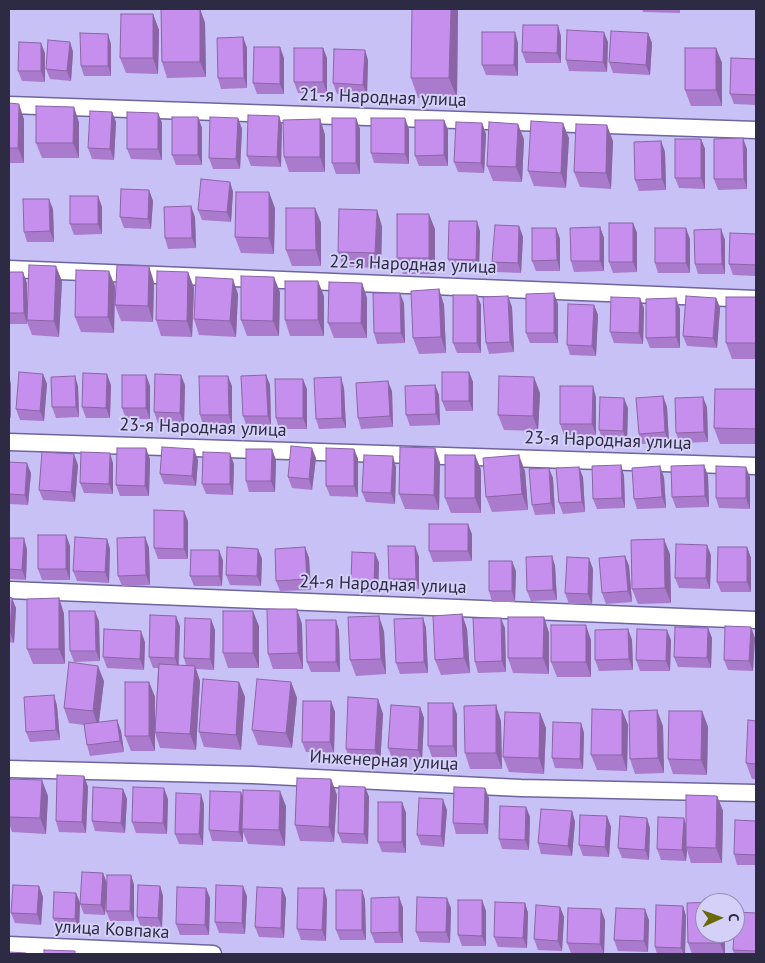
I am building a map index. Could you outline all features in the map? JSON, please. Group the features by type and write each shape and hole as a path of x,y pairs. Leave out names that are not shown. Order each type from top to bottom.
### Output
{"street":[{"name":"21-я Народная улица","path":"9,105 756,130"},
{"name":"22-я Народная улица","path":"9,269 756,299"},
{"name":"23-я Народная улица","path":"9,442 756,466"},
{"name":"24-я Народная улица","path":"9,590 756,620"},
{"name":"Инженерная улица","path":"9,769 253,775 521,788 756,793"},
{"name":"улица Ковпака","path":"9,945 213,954"}],"building":[{"path":"161,9 200,9 200,62 162,62"},
{"path":"412,9 451,9 449,78 411,78"},
{"path":"121,14 153,14 153,58 120,58"},
{"path":"523,25 558,25 557,53 522,52"},
{"path":"567,30 604,32 603,62 566,60"},
{"path":"611,31 648,33 646,65 609,62"},
{"path":"482,32 515,32 514,65 482,65"},
{"path":"80,33 108,34 108,66 81,66"},
{"path":"243,37 244,78 218,78 217,38"},
{"path":"48,40 70,42 67,71 46,69"},
{"path":"19,42 41,43 41,71 18,71"},
{"path":"254,47 280,47 280,84 253,83"},
{"path":"294,48 323,48 323,82 294,82"},
{"path":"685,48 716,48 716,90 685,90"},
{"path":"334,49 365,50 363,85 333,83"},
{"path":"731,58 756,59 756,95 730,94"},
{"path":"9,103 19,104 18,148 9,148"},
{"path":"36,106 74,107 73,143 36,143"},
{"path":"90,111 112,112 110,149 88,148"},
{"path":"127,112 158,113 158,149 127,149"},
{"path":"248,115 279,116 277,157 247,156"},
{"path":"172,117 198,117 198,155 172,155"},
{"path":"210,117 238,118 236,159 209,158"},
{"path":"332,118 356,118 356,163 332,163"},
{"path":"371,118 405,118 405,154 371,153"},
{"path":"320,119 320,157 284,157 283,120"},
{"path":"415,120 444,120 444,155 415,156"},
{"path":"531,121 563,123 561,173 528,171"},
{"path":"456,122 482,123 481,163 454,162"},
{"path":"489,122 518,124 516,167 487,166"},
{"path":"576,124 607,125 606,173 574,172"},
{"path":"743,138 744,179 714,179 714,139"},
{"path":"675,139 701,139 701,178 675,178"},
{"path":"661,141 662,179 635,180 634,142"},
{"path":"201,179 230,182 227,212 198,210"},
{"path":"121,189 149,190 148,219 120,217"},
{"path":"236,192 269,192 269,238 235,237"},
{"path":"70,196 98,196 98,224 70,224"},
{"path":"23,199 49,199 50,231 24,232"},
{"path":"191,206 192,238 165,238 164,207"},
{"path":"286,208 315,208 316,250 286,250"},
{"path":"339,209 377,210 375,253 338,252"},
{"path":"397,214 429,214 429,258 397,258"},
{"path":"449,221 477,221 476,260 448,259"},
{"path":"609,223 633,223 633,262 609,262"},
{"path":"495,225 519,226 518,263 492,262"},
{"path":"600,227 600,261 571,261 570,228"},
{"path":"532,228 556,228 557,260 532,261"},
{"path":"655,228 686,228 686,263 655,263"},
{"path":"721,229 722,264 695,264 694,230"},
{"path":"730,233 756,234 756,265 729,264"},
{"path":"29,265 56,266 54,321 27,320"},
{"path":"117,265 149,266 148,306 115,305"},
{"path":"76,270 109,271 108,317 75,317"},
{"path":"157,271 188,272 187,321 156,320"},
{"path":"9,272 23,272 24,313 9,313"},
{"path":"241,276 274,277 273,321 241,320"},
{"path":"196,277 233,279 230,321 194,319"},
{"path":"285,281 318,281 318,320 285,320"},
{"path":"329,282 362,283 361,323 328,323"},
{"path":"439,289 441,337 413,338 411,291"},
{"path":"373,293 400,293 401,333 374,333"},
{"path":"554,293 554,333 526,333 526,294"},
{"path":"453,295 477,295 477,343 453,343"},
{"path":"508,296 510,342 486,343 483,297"},
{"path":"686,296 716,298 713,338 683,336"},
{"path":"611,297 640,298 639,333 610,332"},
{"path":"726,297 756,297 756,343 726,343"},
{"path":"676,298 676,337 646,338 646,299"},
{"path":"568,304 594,305 592,346 567,345"},
{"path":"19,372 43,374 40,411 16,409"},
{"path":"442,372 469,372 469,401 442,401"},
{"path":"83,373 107,374 106,408 82,407"},
{"path":"155,374 181,375 180,413 154,412"},
{"path":"122,375 146,375 146,408 122,408"},
{"path":"266,375 268,416 243,416 241,376"},
{"path":"75,376 76,407 52,407 51,377"},
{"path":"199,376 228,376 229,415 200,415"},
{"path":"499,376 534,377 533,416 498,415"},
{"path":"341,377 342,418 316,419 314,378"},
{"path":"275,379 303,379 303,418 276,418"},
{"path":"388,381 390,416 358,418 356,383"},
{"path":"435,385 436,414 406,415 405,386"},
{"path":"560,386 593,386 592,424 560,424"},
{"path":"715,389 756,389 756,429 714,428"},
{"path":"663,396 665,432 639,434 636,398"},
{"path":"600,397 624,398 623,431 599,430"},
{"path":"703,397 704,432 676,433 675,398"},
{"path":"291,446 312,448 309,479 288,477"},
{"path":"162,447 194,449 192,476 160,474"},
{"path":"400,447 435,448 434,495 399,494"},
{"path":"117,448 146,448 145,486 116,485"},
{"path":"326,448 354,449 354,486 326,486"},
{"path":"246,449 272,449 271,481 246,481"},
{"path":"42,452 74,454 71,492 39,490"},
{"path":"81,452 110,453 109,484 80,483"},
{"path":"203,452 230,453 230,484 202,484"},
{"path":"364,455 393,456 391,493 362,492"},
{"path":"445,455 475,455 475,498 445,498"},
{"path":"519,455 522,494 486,497 483,458"},
{"path":"9,462 27,463 25,495 9,494"},
{"path":"621,465 622,498 593,499 592,466"},
{"path":"704,465 705,496 672,497 671,466"},
{"path":"660,466 662,497 634,499 632,468"},
{"path":"716,466 746,467 746,498 716,498"},
{"path":"579,467 582,502 559,503 556,468"},
{"path":"549,468 551,503 532,505 529,469"},
{"path":"154,510 184,511 184,549 154,548"},
{"path":"429,524 468,524 468,551 429,551"},
{"path":"38,535 66,535 66,569 38,569"},
{"path":"75,537 107,539 105,572 73,571"},
{"path":"145,537 146,575 118,576 117,538"},
{"path":"9,538 24,538 22,570 9,569"},
{"path":"664,539 665,588 632,589 631,540"},
{"path":"676,544 707,545 706,578 675,578"},
{"path":"388,546 415,546 416,579 389,579"},
{"path":"227,547 258,549 257,576 226,575"},
{"path":"305,547 307,579 276,581 275,549"},
{"path":"718,547 747,547 747,582 717,582"},
{"path":"191,550 219,550 219,576 190,576"},
{"path":"352,552 375,553 374,581 351,581"},
{"path":"552,556 553,590 527,591 526,557"},
{"path":"625,556 628,591 602,593 599,558"},
{"path":"567,557 589,558 588,594 565,593"},
{"path":"489,561 512,561 512,591 489,591"},
{"path":"9,597 12,598 10,632 9,632"},
{"path":"59,598 59,649 27,649 27,599"},
{"path":"267,609 297,609 298,653 268,654"},
{"path":"69,611 95,611 96,651 70,651"},
{"path":"223,611 253,611 253,653 223,653"},
{"path":"462,614 464,658 435,660 433,616"},
{"path":"150,615 176,616 175,658 149,657"},
{"path":"379,616 381,659 350,660 348,617"},
{"path":"508,617 544,617 543,658 508,658"},
{"path":"185,618 211,619 210,659 184,658"},
{"path":"423,618 424,662 396,663 394,619"},
{"path":"473,618 501,618 502,661 475,662"},
{"path":"306,620 336,620 336,662 307,662"},
{"path":"551,625 586,625 586,662 551,662"},
{"path":"725,626 751,627 749,661 724,660"},
{"path":"675,627 708,628 707,658 674,657"},
{"path":"104,629 141,631 140,659 103,657"},
{"path":"628,629 629,659 595,660 595,630"},
{"path":"637,629 667,630 666,661 636,660"},
{"path":"69,662 98,666 93,711 64,708"},
{"path":"159,664 195,666 190,734 155,732"},
{"path":"203,679 239,682 236,735 199,732"},
{"path":"257,679 291,682 286,733 252,730"},
{"path":"125,682 149,682 149,736 125,736"},
{"path":"54,695 56,730 26,732 24,697"},
{"path":"348,697 378,699 375,750 346,749"},
{"path":"303,701 331,701 330,742 302,742"},
{"path":"428,703 453,703 453,746 428,746"},
{"path":"391,705 420,707 418,750 388,748"},
{"path":"496,705 496,753 465,753 464,706"},
{"path":"592,709 622,710 622,755 591,755"},
{"path":"657,710 658,758 630,759 629,711"},
{"path":"669,711 702,711 701,760 668,759"},
{"path":"505,712 540,713 539,758 503,757"},
{"path":"117,720 120,741 87,745 84,724"},
{"path":"748,720 756,721 756,764 746,763"},
{"path":"553,722 581,723 580,759 552,758"},
{"path":"57,775 84,776 82,822 56,821"},
{"path":"297,778 331,779 329,827 295,825"},
{"path":"9,779 42,780 40,818 9,817"},
{"path":"339,786 365,787 364,834 338,833"},
{"path":"93,787 123,789 121,823 92,821"},
{"path":"133,787 164,788 163,823 132,822"},
{"path":"454,787 485,788 484,824 453,823"},
{"path":"243,790 280,791 279,830 242,829"},
{"path":"210,791 241,792 239,832 209,830"},
{"path":"176,793 201,794 199,834 175,834"},
{"path":"686,795 717,796 716,848 686,847"},
{"path":"419,798 443,799 441,836 417,835"},
{"path":"378,802 402,802 402,842 378,842"},
{"path":"500,806 526,807 525,840 499,839"},
{"path":"541,809 572,811 568,846 538,843"},
{"path":"580,815 607,816 605,847 579,845"},
{"path":"620,816 647,818 645,850 618,848"},
{"path":"658,817 684,818 682,850 657,849"},
{"path":"735,820 756,821 756,855 734,854"},
{"path":"82,872 103,873 101,905 80,904"},
{"path":"107,875 131,875 130,911 106,911"},
{"path":"13,885 39,886 37,914 11,913"},
{"path":"138,885 160,886 158,918 137,917"},
{"path":"216,885 243,886 242,923 215,922"},
{"path":"177,887 206,888 205,925 176,924"},
{"path":"257,887 282,888 281,928 255,927"},
{"path":"298,888 324,888 322,930 297,929"},
{"path":"336,890 362,890 362,930 336,930"},
{"path":"54,892 76,893 75,919 53,918"},
{"path":"399,897 399,932 371,933 371,898"},
{"path":"417,897 447,898 446,932 416,932"},
{"path":"458,900 482,900 482,936 458,935"},
{"path":"495,902 525,903 523,938 494,937"},
{"path":"687,903 695,903 695,943 688,943"},
{"path":"536,905 560,907 558,941 534,939"},
{"path":"656,905 683,906 681,948 655,947"},
{"path":"568,908 601,909 600,944 567,943"},
{"path":"616,908 645,909 644,941 614,940"},
{"path":"745,912 756,913 756,951 733,950 733,943 745,943"},
{"path":"44,950 75,951 75,954 44,954"},
{"path":"9,952 26,953 26,954 9,954"}]}
